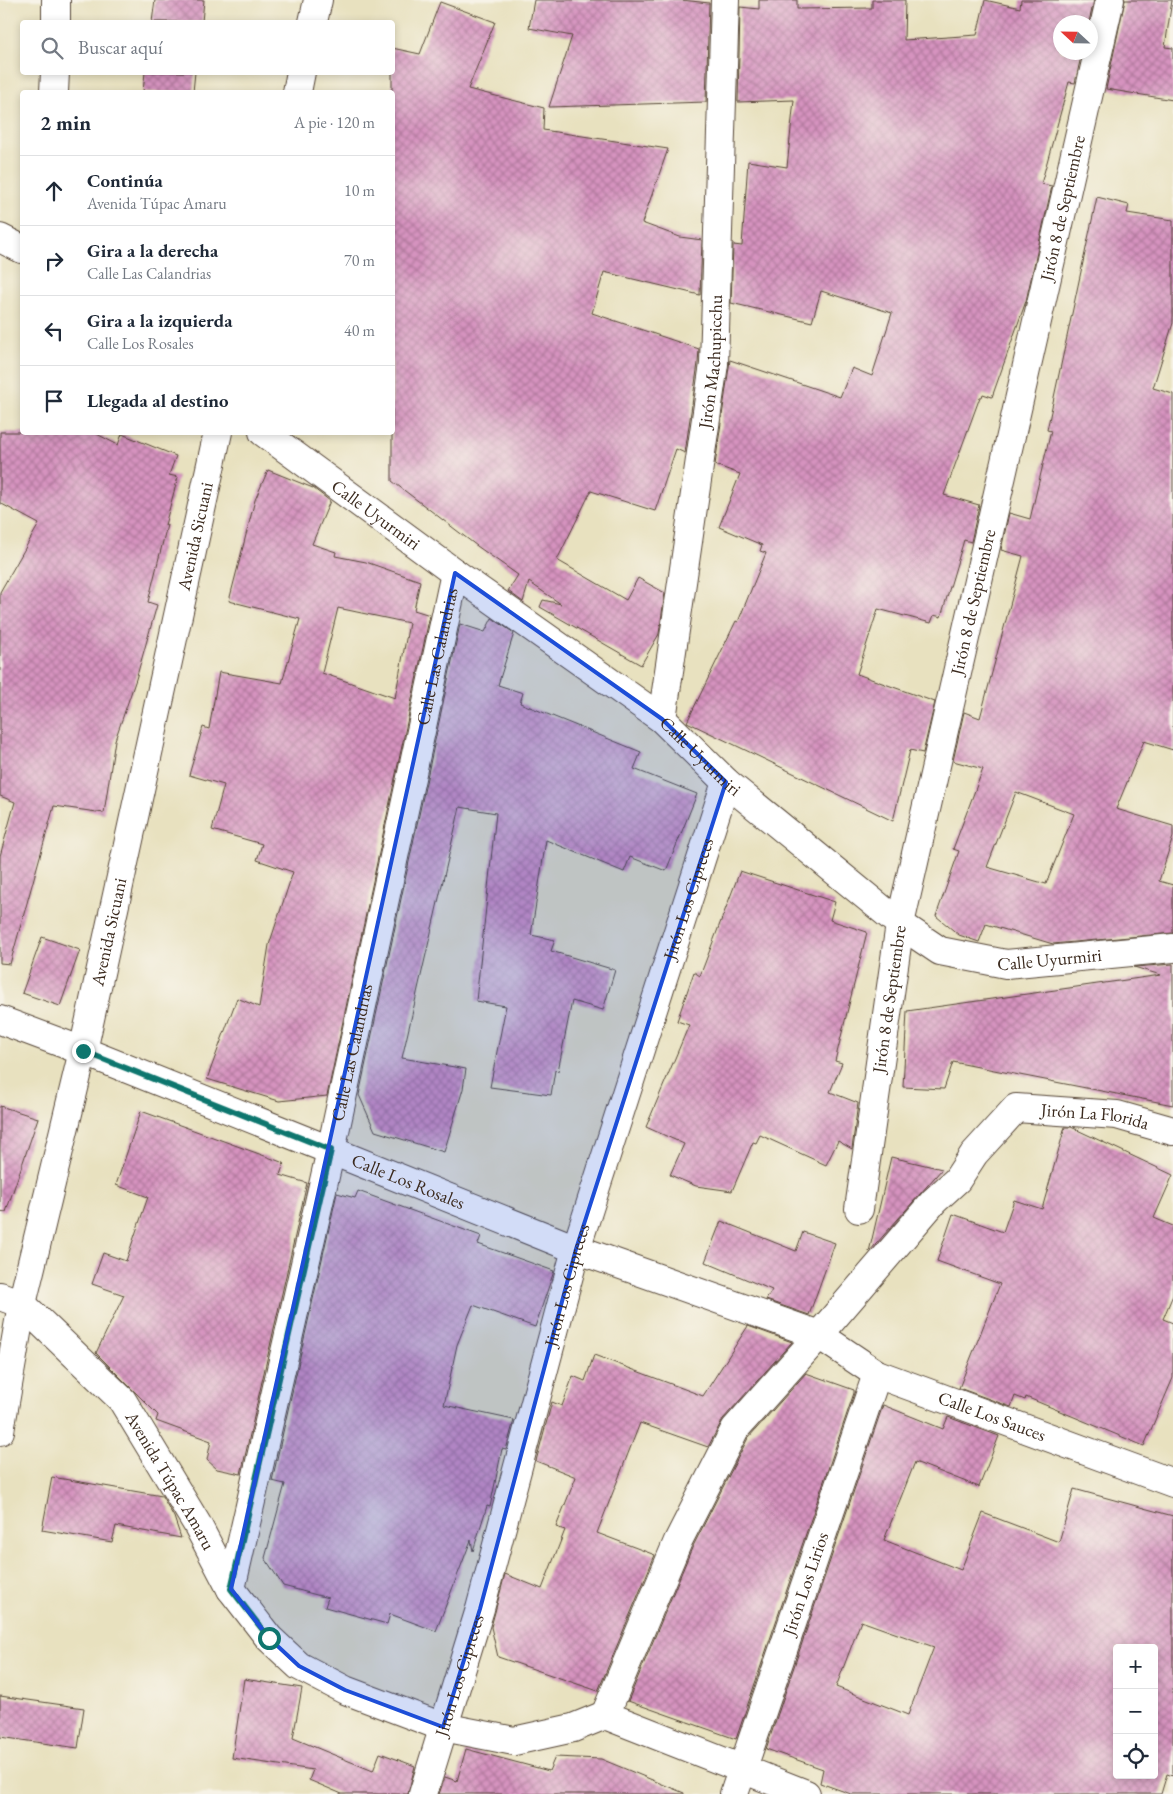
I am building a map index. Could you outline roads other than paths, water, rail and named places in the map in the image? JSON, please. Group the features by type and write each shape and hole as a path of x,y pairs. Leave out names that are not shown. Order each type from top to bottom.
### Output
{"street":[{"path":"56,0 56,20"},
{"path":"313,20 318,0"},
{"name":"Jirón Machupicchu","path":"662,720 714,364 725,0"},
{"name":"Jirón 8 de Septiembre","path":"860,1209 900,924 1110,0"},
{"path":"54,90 55,75"},
{"path":"297,90 300,75"},
{"path":"0,238 20,248"},
{"name":"Avenida Sicuani","path":"0,1431 11,1300 83,1051 217,435"},
{"name":"Calle Uyurmiri","path":"267,435 455,573 662,720 726,782 900,924 940,951 1006,964 1173,948"},
{"name":"Calle Las Calandrias","path":"231,1589 331,1150 455,573"},
{"name":"Jirón Los Cipreces","path":"423,1794 480,1609 576,1249 726,782"},
{"name":"Calle Los Rosales","path":"0,1020 83,1051 576,1249 819,1335"},
{"name":"Jirón La Florida","path":"819,1335 934,1201 957,1180 974,1154 1016,1108 1117,1115 1173,1131"},
{"name":"Avenida Túpac Amaru","path":"11,1300 122,1400 197,1524 231,1589 269,1638 299,1666 346,1690 443,1727 514,1741 573,1728 605,1715"},
{"path":"806,1794 605,1715 678,1541 734,1429 819,1335"},
{"name":"Calle Los Sauces","path":"819,1335 877,1374 1173,1483"},
{"name":"Jirón Los Lirios","path":"734,1794 877,1374"}]}
